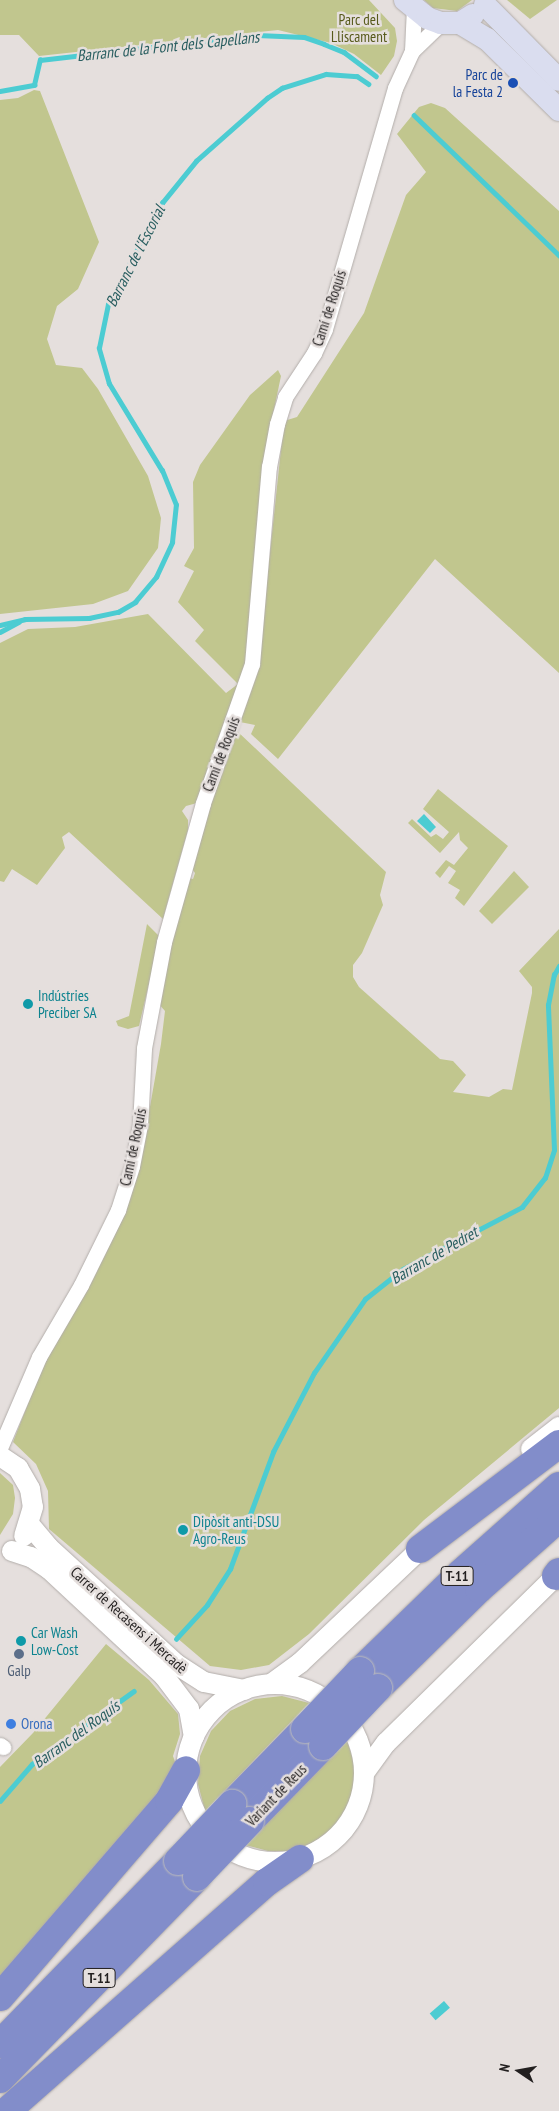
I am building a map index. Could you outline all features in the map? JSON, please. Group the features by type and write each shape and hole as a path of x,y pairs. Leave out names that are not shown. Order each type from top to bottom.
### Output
{"highway":[{"path":"420,1549 559,1444"},
{"name":"Variant de Reus","path":"0,2079 187,1869 369,1680 461,1573 559,1486"},
{"name":"Variant de Reus","path":"369,1680 479,1589 559,1518"},
{"path":"0,1997 169,1801 186,1770"},
{"path":"6,2111 267,1882 300,1859"},
{"name":"Variant de Reus","path":"0,2044 187,1869"}],"main road":[{"path":"450,23 485,2 559,80"},
{"path":"409,4 427,18 450,23 487,39 559,110"}],"street":[{"name":"Camí de Roquís","path":"0,1448 39,1357 81,1285 118,1210 132,1166 140,1125 144,1048 164,942 203,803 252,664 269,467 277,424 286,397 314,354 325,329 390,106 412,50 409,4"},
{"name":"Camí de Roquís","path":"412,50 450,23"},
{"path":"271,1684 310,1692 342,1714 359,1742 364,1774 357,1807 344,1831 331,1843 300,1859 284,1862 254,1860 233,1852 214,1839 196,1814 189,1793 186,1770 194,1737 214,1708 244,1690 271,1684 300,1663 420,1549 559,1427"},
{"path":"0,1456 18,1468 30,1489 33,1507 29,1524 6,1554"},
{"name":"Carrer de Recasens i Mercadè","path":"29,1524 48,1547 176,1664 204,1682 244,1690"},
{"name":"Carrer de Recasens i Mercadè","path":"6,1554 32,1557 49,1569 164,1676 189,1709 194,1737"},
{"path":"364,1774 386,1743 558,1574"}],"green space":[{"name":"Parc del Lliscament","path":"0,0 369,0 395,28 397,41 394,56 381,75 354,54 331,43 278,30 39,56 19,35 0,35"},
{"path":"424,0 472,0 457,11 433,8"},
{"path":"507,0 557,0 530,19"},
{"path":"34,90 40,91 99,242 78,289 57,306 47,339 56,365 82,368 98,389 148,476 161,518 158,548 128,591 93,604 0,614 0,100 18,98"},
{"path":"431,103 445,108 559,211 559,673 435,559 278,759 251,734 255,725 240,722 258,665 284,421 297,417 364,313 406,195 426,172 397,134 419,107"},
{"path":"278,370 281,376 272,419 255,554 248,655 197,803 186,806 182,811 188,820 188,830 163,919 69,832 62,837 65,848 37,885 12,869 4,882 0,881 0,643 28,629 75,627 148,614 226,693 238,684 195,641 204,630 178,602 194,571 184,566 194,548 193,482 200,465 250,395"},
{"path":"237,731 386,872 380,895 383,905 362,953 353,965 353,977 359,987 440,1059 453,1061 466,1075 453,1092 489,1097 503,1089 512,1090 532,993 532,987 519,971 559,929 559,1408 424,1520 309,1634 269,1665 241,1670 210,1666 49,1529 48,1491 36,1464 13,1442 40,1373 126,1205 138,1175 165,1011 157,1002 179,898 189,878 193,879 195,873 189,865 233,733"},
{"path":"438,789 508,846 464,906 455,898 460,890 448,883 456,871 449,866 440,878 435,873 446,860 454,865 468,848 460,840 459,832 440,853 408,823 412,819 431,837 436,834 443,839 449,832 423,809"},
{"path":"514,871 529,887 492,924 479,911"},
{"path":"147,924 160,937 139,1026 128,1029 118,1026 116,1021 129,1016"},
{"path":"0,1473 13,1485 15,1498 13,1514 0,1535"},
{"path":"106,1644 149,1680 178,1714 180,1734 173,1756 175,1762 157,1800 0,1979 0,1767 33,1733"},
{"path":"282,1696 309,1703 205,1811 198,1784 200,1756 211,1731 230,1711 255,1699"},
{"path":"347,1740 354,1763 354,1787 347,1809 333,1828 314,1843 291,1851 268,1851 245,1845"}],"water":[{"path":"424,814 436,827 430,833 417,821"},
{"path":"444,2001 450,2008 436,2020 430,2013"}],"waterway":[{"name":"Barranc de la Font dels Capellans","path":"0,91 34,85 40,60 257,35 304,37 344,52 376,76"},
{"name":"Barranc de l'Escorial","path":"0,625 25,619 89,618 118,612 135,602 156,577 172,542 176,505 162,471 109,384 99,348 108,304 162,203 196,161 267,98 282,88 326,74 357,76 369,84"},
{"name":"Barranc de l'Escorial","path":"414,115 559,255"},
{"path":"0,632 19,622"},
{"name":"Barranc de Pedret","path":"176,1639 207,1605 230,1569 273,1452 314,1373 365,1299 403,1269 522,1207 545,1178 554,1150 548,1005 554,975 559,966"},
{"name":"Barranc del Roquís","path":"0,1801 32,1764 134,1691"}],"place":[{"name":"Parc de la Festa 2","path":"513,83"},
{"name":"Indústries Preciber SA","path":"28,1004"},
{"name":"Dipòsit anti-DSU Agro-Reus","path":"183,1530"},
{"name":"Car Wash Low-Cost","path":"21,1641"},
{"name":"Galp","path":"19,1654"},
{"name":"Orona","path":"11,1724"}]}
